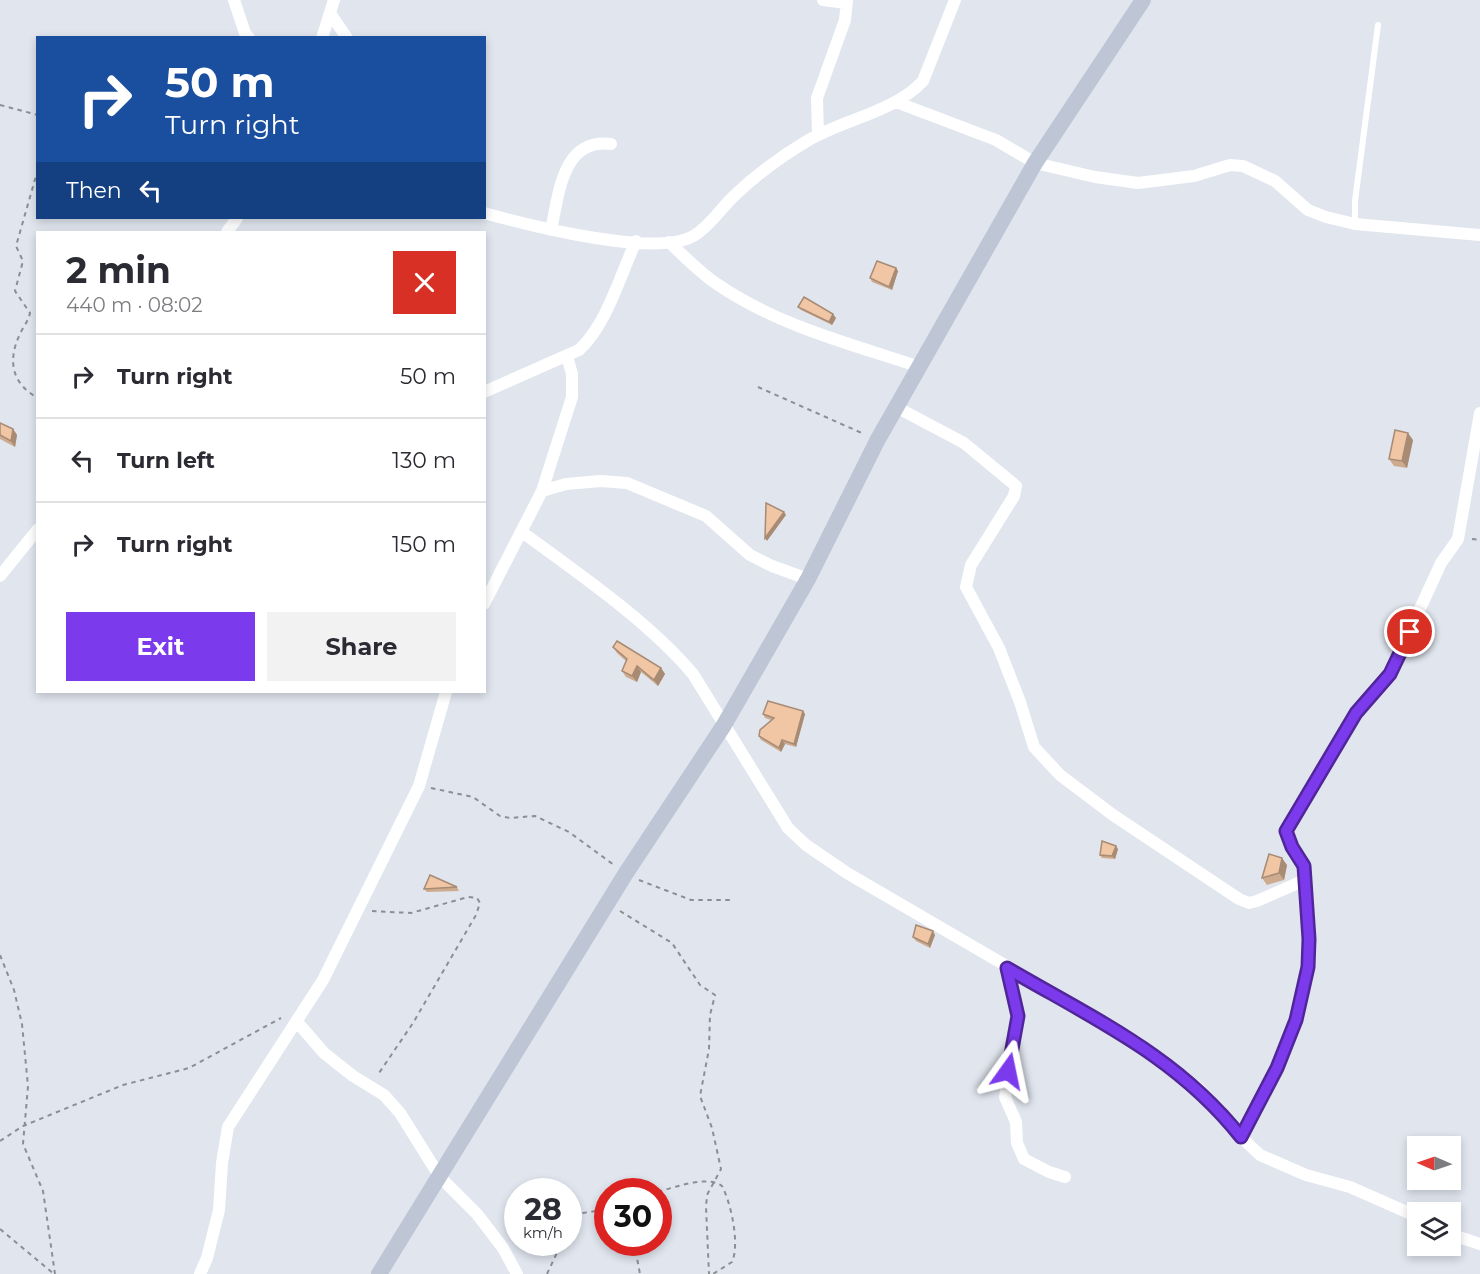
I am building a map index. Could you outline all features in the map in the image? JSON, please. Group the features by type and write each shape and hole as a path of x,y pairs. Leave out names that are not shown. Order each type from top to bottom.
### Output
{"street":[{"path":"234,0 247,36"},
{"path":"323,36 334,0"},
{"path":"818,134 817,98 845,20 847,1 823,0"},
{"path":"486,214 598,239 669,242 686,240 700,232 748,182 818,134 896,102 914,90 923,81 956,0"},
{"path":"379,1274 626,873 724,725 808,579 877,441 898,408 1035,163 1143,0"},
{"path":"330,13 346,36"},
{"path":"896,102 986,136 1035,163 1095,177 1138,183 1194,176 1230,165 1243,166 1258,170 1275,181 1308,210 1355,224 1480,234"},
{"path":"551,230 563,180 573,156 591,145 611,144"},
{"path":"486,391 567,356 587,342 636,241"},
{"path":"669,242 715,283 754,307 792,325 920,368"},
{"path":"486,600 542,491 572,397 572,374 567,356"},
{"path":"898,408 964,443 1015,483 1014,496 971,565 966,587 999,648 1034,747 1060,775 1113,815 1249,903 1305,880"},
{"path":"1241,1137 1277,1068 1296,1020 1308,967 1304,866 1292,847 1286,831 1356,713 1390,674 1441,563 1458,538 1480,413"},
{"path":"542,491 566,484 601,481 627,483 706,516 750,555 808,579"},
{"path":"0,576 36,531"},
{"path":"522,532 678,656 693,674 794,835 847,873 1007,968 1137,1041 1197,1087 1260,1155 1286,1167 1350,1187 1407,1212"},
{"path":"200,1274 207,1258 219,1210 222,1163 228,1128 298,1023 323,980 419,786 446,693"},
{"path":"1007,968 1018,1016 1004,1094 1016,1122 1017,1143 1024,1159 1049,1172 1065,1177"},
{"path":"298,1023 324,1053 353,1076 384,1095 400,1113 416,1135 440,1177 477,1214 503,1248 517,1274"},
{"path":"1461,1238 1480,1244"}],"lane":[{"path":"1355,224 1355,201 1378,25"}],"path":[{"path":"0,105 36,114"},
{"path":"36,177 16,246 23,261 15,291 30,313 13,358 13,372 24,391 36,397"},
{"path":"758,387 877,441"},
{"path":"419,786 473,797 500,816 510,818 535,816 569,832 626,873 669,894 691,900 732,900"},
{"path":"358,910 411,913 468,897 477,898 480,903 476,915 413,1023 370,1085"},
{"path":"607,904 672,943 700,985 715,995 710,1011 709,1049 700,1096 712,1128 720,1163 720,1174 716,1182 708,1195 706,1207 711,1274 732,1262 735,1248 727,1197 722,1186 716,1182 688,1184 672,1188"},
{"path":"0,955 14,990 22,1024 28,1086 22,1126 23,1144 43,1191 54,1274"},
{"path":"0,1141 22,1126 123,1084 189,1068 285,1016"},
{"path":"0,1229 54,1274"},
{"path":"547,1274 555,1256"},
{"path":"637,1256 640,1274"}],"building":[{"path":"877,261 896,268 889,287 870,278"},
{"path":"804,297 833,314 829,322 798,307"},
{"path":"0,423 13,429 11,441 0,435"},
{"path":"1395,430 1408,433 1402,461 1389,459"},
{"path":"766,503 784,512 765,538"},
{"path":"617,641 661,668 654,680 637,666 632,676 622,671 627,659 613,647"},
{"path":"768,701 803,711 794,744 782,740 779,748 759,736 760,730 774,718 763,714"},
{"path":"1102,841 1116,846 1112,856 1100,855"},
{"path":"1269,854 1282,858 1279,873 1262,878"},
{"path":"430,875 457,887 424,889"},
{"path":"916,925 933,931 928,944 913,937"}],"route":[{"path":"1008,1071 1018,1016 1007,968 1137,1041 1197,1087 1219,1109 1241,1137 1249,1117 1262,1098 1277,1068 1296,1020 1308,967 1309,939 1304,866 1286,837 1286,831 1301,801 1356,713 1390,674 1410,632"}]}
